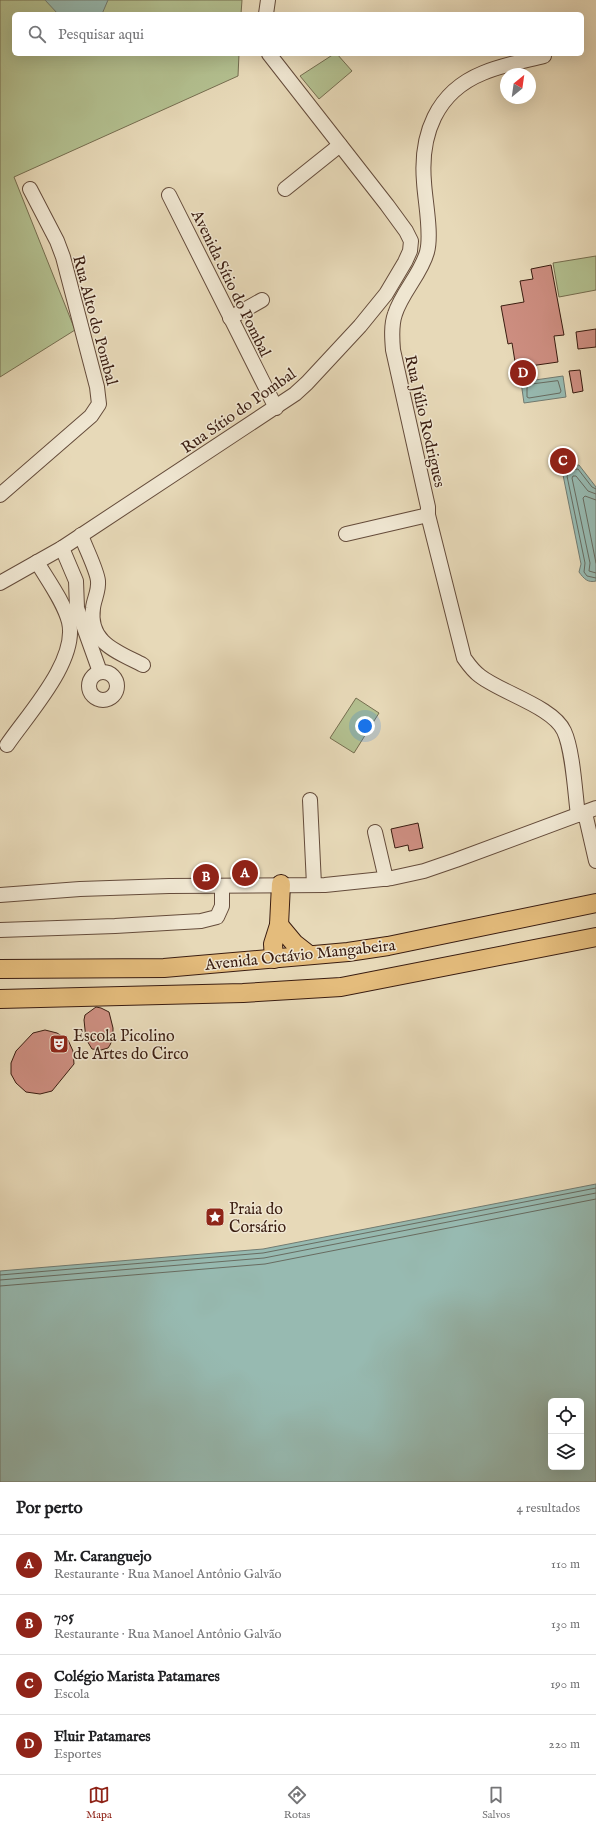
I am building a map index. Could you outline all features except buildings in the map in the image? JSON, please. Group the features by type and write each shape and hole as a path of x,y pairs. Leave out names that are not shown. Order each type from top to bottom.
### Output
{"main road":[{"path":"274,958 274,937 279,925 281,884"},
{"name":"Avenida Octávio Mangabeira","path":"0,969 164,968 308,954 348,952 388,946 596,903"},
{"path":"279,925 294,943 308,954"},
{"name":"Avenida Octávio Mangabeira","path":"0,999 243,993 342,987 596,937"}],"street":[{"path":"266,12 268,0"},
{"name":"Rua Sítio do Pombal","path":"0,583 62,548 276,408 307,383 375,309 386,294 410,251 411,241 406,232 271,56"},
{"name":"Rua Júlio Rodrigues","path":"544,56 483,73 464,83 448,97 436,114 427,131 423,150 422,168 429,239 427,252 422,265 395,314 392,330 393,350 428,507 428,516 464,658 470,667 480,676 546,712 557,720 564,730 586,812 596,861"},
{"path":"285,189 340,146"},
{"name":"Rua Alto do Pombal","path":"0,495 91,416 98,404 97,387 65,264 57,241 30,189"},
{"name":"Avenida Sítio do Pombal","path":"170,194 230,318 276,408"},
{"path":"230,318 262,300"},
{"path":"346,534 428,516"},
{"path":"81,535 98,580 98,590 93,610 96,634 108,647 143,666"},
{"path":"62,548 76,582 77,608 100,672"},
{"path":"7,745 57,675 67,654 69,644 69,622 66,612 37,562"},
{"path":"310,800 314,885"},
{"path":"0,895 80,889 281,884 314,885 386,879 431,869 586,812"},
{"path":"375,832 386,879"},
{"path":"0,930 201,921 217,917 222,906 222,886"}],"green space":[{"path":"0,0 242,0 241,12 12,12 12,56 239,56 238,76 14,177 75,330 0,377"},
{"path":"331,56 339,56 352,71 319,99 300,76"},
{"path":"596,256 596,290 559,297 553,263"},
{"path":"356,698 379,713 354,753 330,738"}],"water":[{"path":"45,0 108,0 103,12 56,12"},
{"path":"563,376 566,397 524,403 521,382"},
{"path":"579,465 596,487 596,581 586,580 579,572 581,564 563,475 569,466"},
{"path":"596,1184 596,1482 0,1482 0,1271 263,1249"}],"place":[{"name":"Fluir Patamares","path":"523,373"},
{"name":"Colégio Marista Patamares","path":"563,461"},
{"name":"Mr. Caranguejo","path":"245,873"},
{"name":"705","path":"206,877"},
{"name":"Escola Picolino de Artes do Circo","path":"59,1044"},
{"name":"Praia do Corsário","path":"215,1217"}]}
